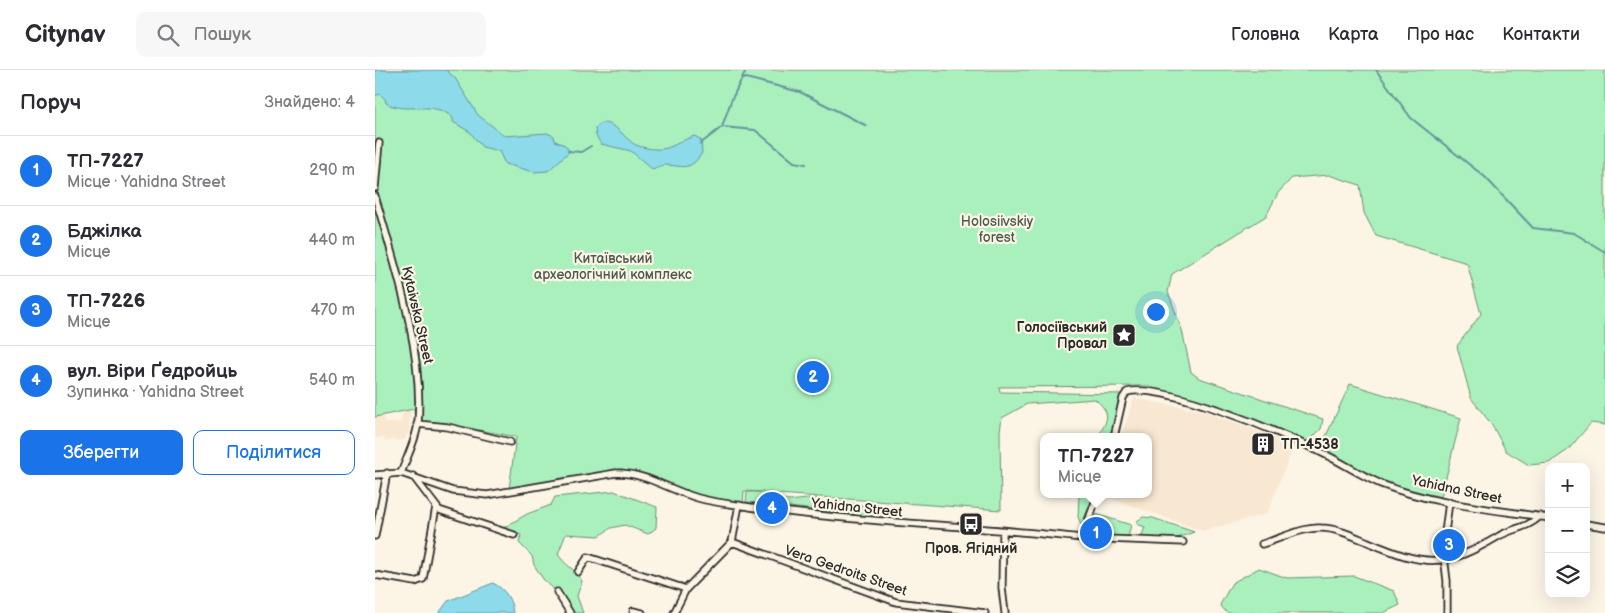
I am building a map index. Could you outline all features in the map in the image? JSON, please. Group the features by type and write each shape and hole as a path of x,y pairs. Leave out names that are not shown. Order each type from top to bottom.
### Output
{"street":[{"path":"375,188 379,143"},
{"name":"Kytaivska Street","path":"375,196 419,372 417,424 401,473"},
{"name":"Yahidna Street","path":"1115,433 1123,398 1127,392 1137,389 1158,392 1220,411 1313,448 1381,483 1427,499 1545,517"},
{"path":"417,424 448,427 510,442"},
{"path":"375,536 387,473"},
{"path":"375,475 401,473"},
{"name":"Yahidna Street","path":"401,473 453,491 487,495 616,473 631,473 644,475 666,487 699,498 739,505 887,523 1003,530 1082,538 1183,542"},
{"path":"413,476 436,507 447,514 514,535"},
{"path":"1082,538 1097,498"},
{"path":"1447,613 1443,532 1449,502"},
{"path":"674,613 686,589 732,542 739,505"},
{"path":"375,575 415,582 423,579 436,507"},
{"path":"1262,544 1320,528 1356,537 1415,560 1445,560 1471,550 1506,532 1532,524 1540,516"},
{"path":"1590,524 1605,526"},
{"path":"1003,530 1005,613"},
{"name":"Vera Gedroits Street","path":"732,542 896,602 985,613"},
{"path":"578,572 589,557 686,589"},
{"path":"557,592 570,613"},
{"path":"633,611 642,613"}],"shaded area":[{"path":"406,391 412,391 409,432 405,440 385,441 384,437 375,438 375,417 384,415 385,423 401,422"},
{"path":"1134,398 1207,412 1294,445 1267,514 1203,531 1110,498 1152,498 1152,433 1122,433"}],"green space":[{"path":"375,70 1605,70 1605,425 1591,423 1568,450 1549,463 1529,465 1506,451 1492,425 1471,398 1457,346 1481,314 1467,263 1376,236 1364,213 1360,185 1329,175 1292,178 1278,193 1266,216 1172,274 1168,292 1182,330 1191,372 1199,378 1323,419 1321,429 1310,440 1304,441 1221,406 1145,386 999,387 1000,392 1121,394 1112,433 1100,433 1107,417 1104,409 1095,399 1027,404 1002,418 1000,431 1001,510 764,493 789,501 816,498 826,503 845,502 866,506 879,509 885,518 746,502 747,492 763,492 744,491 743,503 698,495 633,471 621,469 509,489 516,437 458,426 415,422 414,409 375,417"},
{"path":"1350,384 1461,418 1441,497 1425,495 1394,486 1320,449"},
{"path":"614,491 657,507 656,528 648,534 625,525 611,528 599,536 566,534 558,554 577,573 582,581 577,596 583,613 570,613 557,592 543,579 534,565 532,556 519,543 521,535 503,528 527,514 551,505 555,497"},
{"path":"1079,498 1093,498 1081,525 1078,517"},
{"path":"1096,514 1131,525 1128,537 1089,536"},
{"path":"1143,517 1153,518 1194,532 1174,539 1141,538 1145,527 1137,524 1137,521"},
{"path":"1259,568 1287,578 1354,576 1394,591 1400,605 1383,613 1227,613 1220,605 1232,583"}],"water":[{"path":"375,70 446,70 455,78 478,115 505,136 547,133 554,136 555,141 565,145 570,151 548,171 534,172 505,164 499,151 482,147 470,132 453,122 453,118 445,112 428,108 402,108 386,103 380,94 375,96"},
{"path":"601,123 612,125 636,145 651,149 671,147 695,136 701,140 702,153 689,166 664,165 652,169 631,151 601,144 596,136 595,128"},
{"path":"493,583 507,595 513,613 439,613 448,601"}],"waterway":[{"path":"700,144 722,127 731,101 746,70"},
{"path":"1376,70 1411,118 1485,177 1533,228 1574,233 1605,252"},
{"path":"743,79 746,78 800,92 867,126"},
{"path":"722,127 755,130 794,162 806,164"},
{"path":"568,151 581,152 591,146"}],"place":[{"name":"Голосіївський Провал","path":"1124,335"},
{"name":"Бджілка","path":"813,377"},
{"name":"ТП-4538","path":"1263,444"},
{"name":"вул. Віри Ґедройць","path":"772,508"},
{"name":"Пров. Ягідний","path":"971,524"},
{"name":"ТП-7227","path":"1096,533"},
{"name":"ТП-7226","path":"1449,545"}],"park label":[{"name":"Holosiivskiy forest","path":"997,230"},
{"name":"Китаївський археологічний комплекс","path":"613,266"}]}
